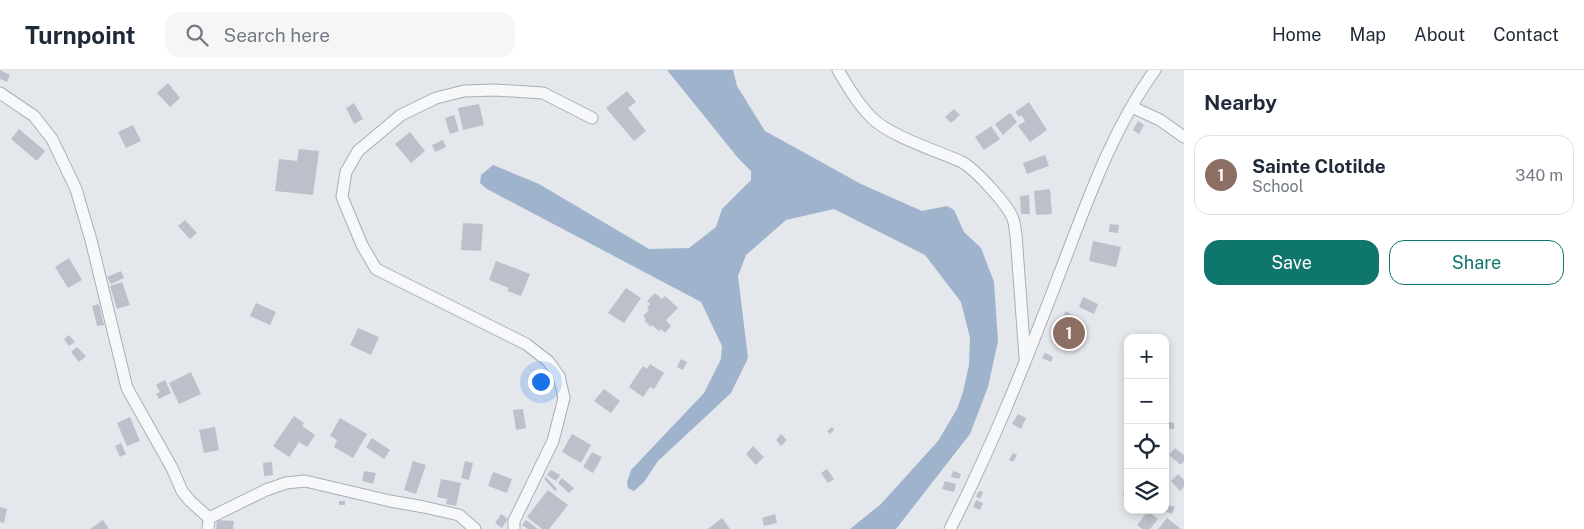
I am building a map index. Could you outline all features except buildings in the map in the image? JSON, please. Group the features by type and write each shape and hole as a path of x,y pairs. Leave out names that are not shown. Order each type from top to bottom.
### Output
{"street":[{"path":"838,70 855,98 872,118 888,130 972,168 979,174 1013,218 1026,359"},
{"path":"950,529 984,459 1087,204 1132,107 1154,70"},
{"path":"514,529 514,521 553,441 564,398 559,376 548,361 526,344 376,269 362,245 342,197 346,172 358,151 401,115 436,98 464,91 495,90 543,94 592,118"},
{"path":"0,92 34,116 52,139 79,198 127,388 172,468 182,491 208,523 279,486 286,483 305,481 459,515 475,529"},
{"path":"1132,107 1160,120 1184,137"}],"water":[{"path":"667,70 733,70 737,86 765,131 861,184 922,211 947,206 954,210 964,232 981,248 994,282 998,341 988,387 970,434 896,529 850,529 881,504 938,441 957,409 963,392 969,365 970,338 961,302 925,255 834,209 786,220 746,255 738,276 748,358 731,393 658,461 644,482 634,491 628,488 627,482 631,470 704,393 721,359 722,346 701,302 487,189 480,183 481,175 493,165 539,184 649,249 689,248 716,227 722,209 751,180 751,171 738,158"}],"place":[{"name":"Sainte Clotilde","path":"1069,333"}]}
